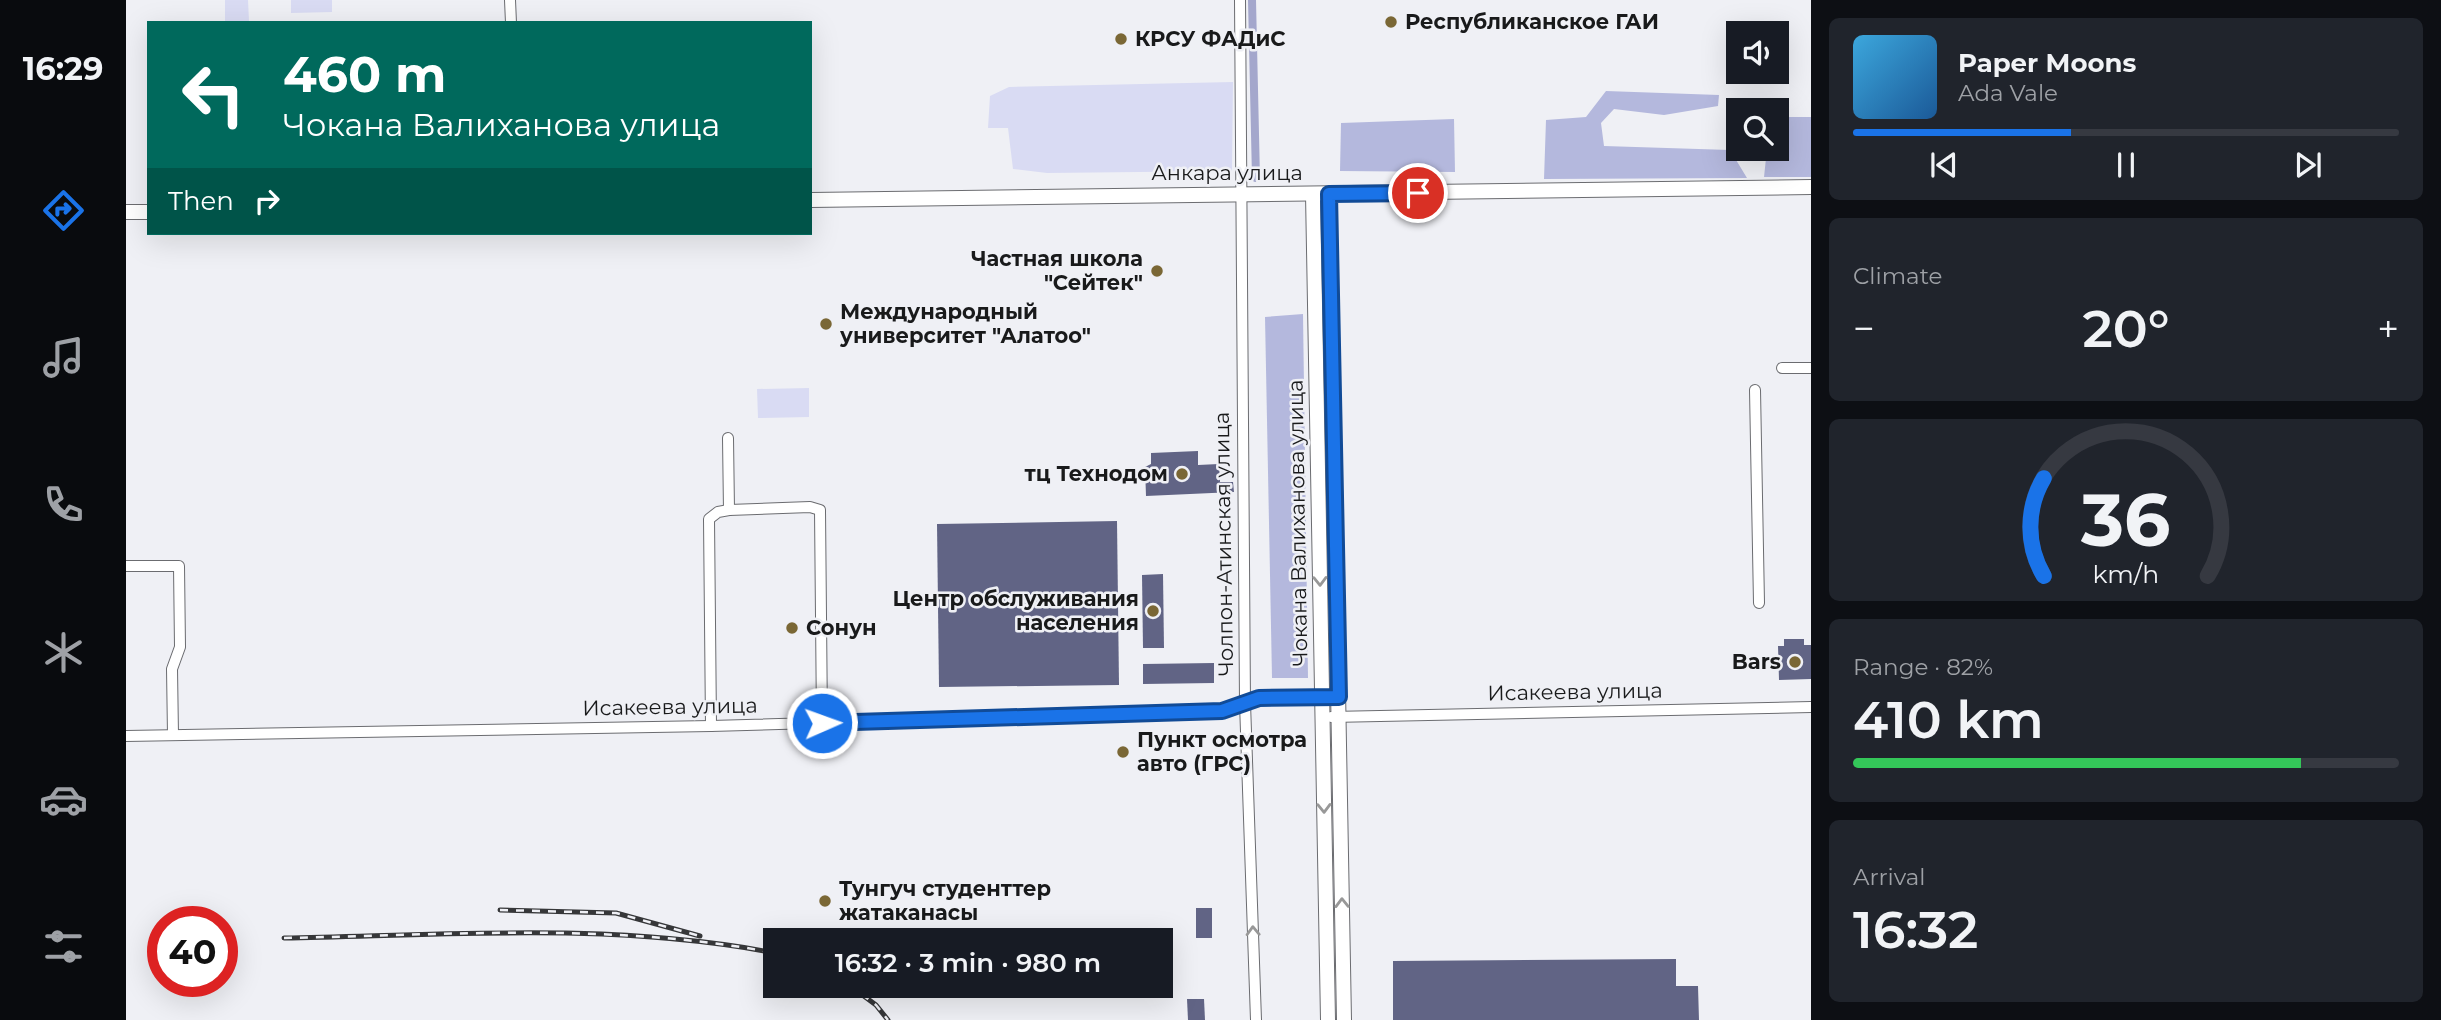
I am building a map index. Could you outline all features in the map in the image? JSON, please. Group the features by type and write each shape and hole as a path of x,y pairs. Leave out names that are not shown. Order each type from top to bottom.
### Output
{"main road":[{"name":"Анкара улица","path":"812,200 1811,187"},
{"name":"Чокана Валиханова улица","path":"1313,194 1325,481 1339,697 1344,1020"},
{"name":"Чокана Валиханова улица","path":"1328,1020 1322,697 1329,194"},
{"path":"126,212 147,212"},
{"path":"1326,945 1343,945"}],"street":[{"path":"510,0 511,21"},
{"name":"Чолпон-Атинская улица","path":"1240,0 1245,703 1256,1020"},
{"path":"1782,368 1811,368"},
{"path":"1755,390 1759,603"},
{"path":"728,438 729,510"},
{"path":"711,726 709,519 718,512 729,510 810,507 820,510 822,723"},
{"path":"126,566 179,566 180,647 172,669 173,734"},
{"name":"Исакеева улица","path":"126,736 711,726 1222,711 1264,697 1339,697"},
{"name":"Исакеева улица","path":"1322,718 1811,707"}],"shaded area":[{"path":"225,0 248,0 249,21 225,21"},
{"path":"291,0 332,0 332,12 291,13"},
{"path":"1233,82 1232,171 1047,173 1013,169 1008,128 988,128 990,96 1009,87"},
{"path":"1606,91 1719,95 1718,106 1664,115 1614,109 1601,123 1604,146 1726,150 1726,161 1737,161 1747,178 1544,179 1546,120 1586,117"},
{"path":"1789,117 1811,117 1811,177 1764,177 1766,161 1789,161"},
{"path":"1454,119 1455,172 1340,171 1341,123"},
{"path":"1303,314 1308,678 1272,678 1265,317"},
{"path":"809,388 809,417 758,418 757,389"}],"building":[{"name":"тц Технодом","path":"1198,451 1198,465 1219,464 1220,482 1233,482 1234,492 1146,496 1145,467 1151,464 1151,453"},
{"path":"1117,521 1119,685 939,687 937,524"},
{"name":"Центр обслуживания населения","path":"1163,574 1164,648 1143,648 1142,575"},
{"name":"Bars","path":"1784,639 1804,639 1804,645 1811,645 1811,679 1779,680 1778,646 1784,646"},
{"path":"1214,663 1214,683 1143,684 1143,664"},
{"path":"1196,908 1212,908 1212,938 1196,938"},
{"path":"1676,959 1676,986 1698,986 1699,1020 1393,1020 1393,961"},
{"path":"1187,999 1204,999 1205,1020 1188,1020"}],"waterway":[{"path":"1252,0 1256,178"}],"railway":[{"path":"500,910 616,913 700,936"},
{"path":"284,938 469,933 592,934 714,943 763,951"},
{"path":"867,998 888,1020"}],"place":[{"name":"Республиканское ГАИ","path":"1391,22"},
{"name":"КРСУ ФАДиС","path":"1121,39"},
{"name":"Частная школа \"Сейтек\"","path":"1157,271"},
{"name":"Международный университет \"Алатоо\"","path":"826,324"},
{"name":"тц Технодом","path":"1182,474"},
{"name":"Центр обслуживания населения","path":"1153,611"},
{"name":"Сонун","path":"792,628"},
{"name":"Bars","path":"1795,662"},
{"name":"Пункт осмотра авто (ГРС)","path":"1123,752"},
{"name":"Тунгуч студенттер жатаканасы","path":"825,901"}],"route":[{"path":"822,723 1222,711 1259,698 1339,697 1329,194 1418,193"}]}
